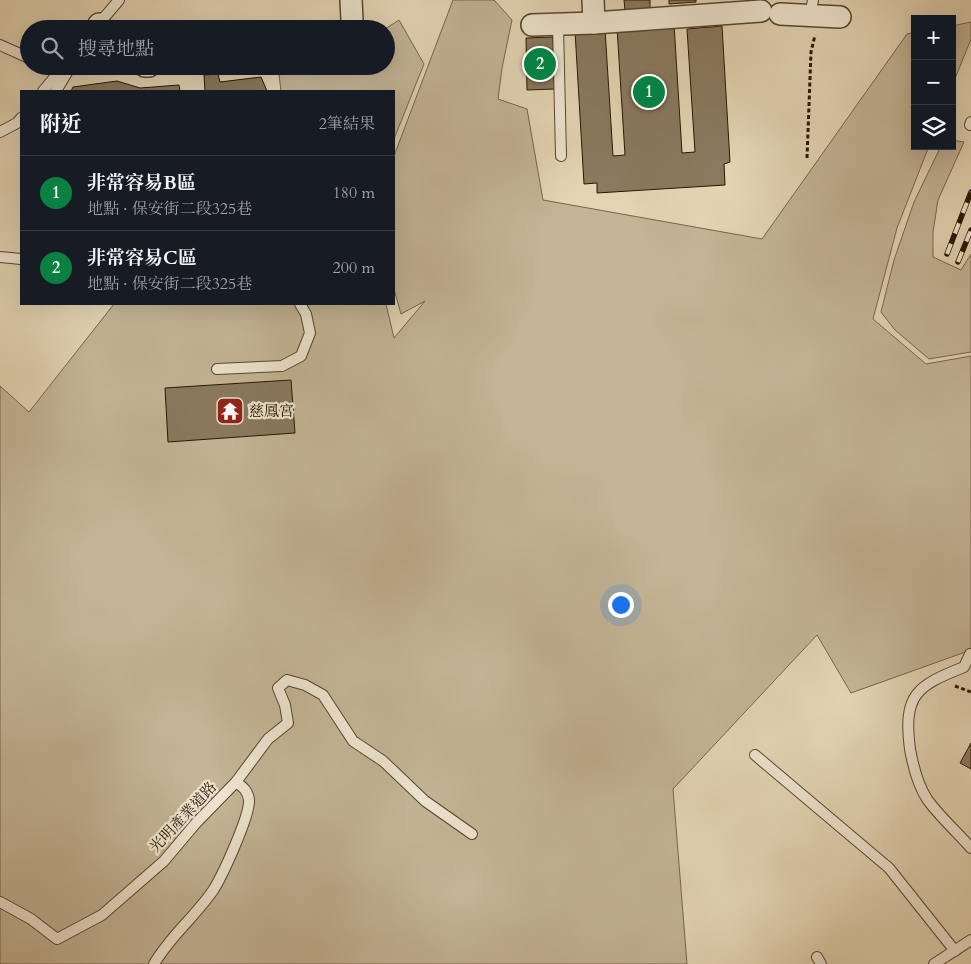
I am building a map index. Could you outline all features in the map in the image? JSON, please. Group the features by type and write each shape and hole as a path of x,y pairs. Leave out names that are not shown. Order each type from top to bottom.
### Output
{"street":[{"path":"351,0 352,20"},
{"path":"593,0 594,23"},
{"path":"532,25 770,13 811,8 840,17"}],"lane":[{"path":"103,20 119,0"},
{"path":"558,25 561,156"},
{"path":"0,45 20,54"},
{"path":"45,90 57,75"},
{"path":"57,90 66,75"},
{"path":"0,132 17,123 20,119"},
{"path":"0,257 20,259"},
{"path":"217,369 282,366 300,356 310,334 306,314 301,305"},
{"path":"970,654 964,667 935,678 922,688 913,700 908,713 908,735 913,767 927,799 971,848"},
{"path":"236,782 268,739 288,723 285,705 278,688 287,680 305,685 323,696 353,741 383,761 425,801 472,834"},
{"path":"755,755 888,868 955,950"},
{"name":"光明產業道路","path":"0,902 31,919 57,939 102,915 164,861 196,823 236,782 246,789 249,800 246,822 214,888 163,948 154,964"},
{"path":"934,964 971,940"}],"path":[{"path":"807,158 810,61 816,35 811,8"}],"shaded area":[{"path":"453,0 494,0 512,20 498,99 527,109 543,200 762,239 907,34 911,33 911,150 927,150 897,228 873,319 926,364 971,356 971,650 851,693 817,635 673,789 687,964 0,964 0,386 29,412 113,305 386,305 394,338 425,301 401,314 395,293 395,153"},
{"path":"399,20 424,64 395,136 395,90 281,90 279,75 395,75 395,23"},
{"path":"971,22 971,39 956,76 956,60 956,25"},
{"path":"956,141 964,142 938,200 933,232 933,257 961,270 971,254 971,352 929,359 895,330 881,312 894,260 914,202 939,150 956,150"}],"building":[{"path":"624,0 650,0 650,10 625,11"},
{"path":"669,0 696,0 696,2 669,4"},
{"path":"674,24 682,153 695,152 687,29 722,26 730,162 724,164 725,185 597,193 597,183 584,184 575,31 605,29 613,156 625,155 617,28"},
{"path":"553,37 555,89 527,90 526,38"},
{"path":"204,75 218,75 220,82 261,77 267,90 205,90"},
{"path":"117,81 140,88 179,85 180,90 72,90 73,87"},
{"name":"慈鳳宮","path":"291,380 295,433 168,442 165,388"},
{"path":"971,743 971,769 960,763"}],"railway":[{"path":"947,254 971,192"},
{"path":"958,262 971,230"}],"place":[{"name":"非常容易C區","path":"540,64"},
{"name":"非常容易B區","path":"649,92"},
{"name":"慈鳳宮","path":"230,411"}]}
